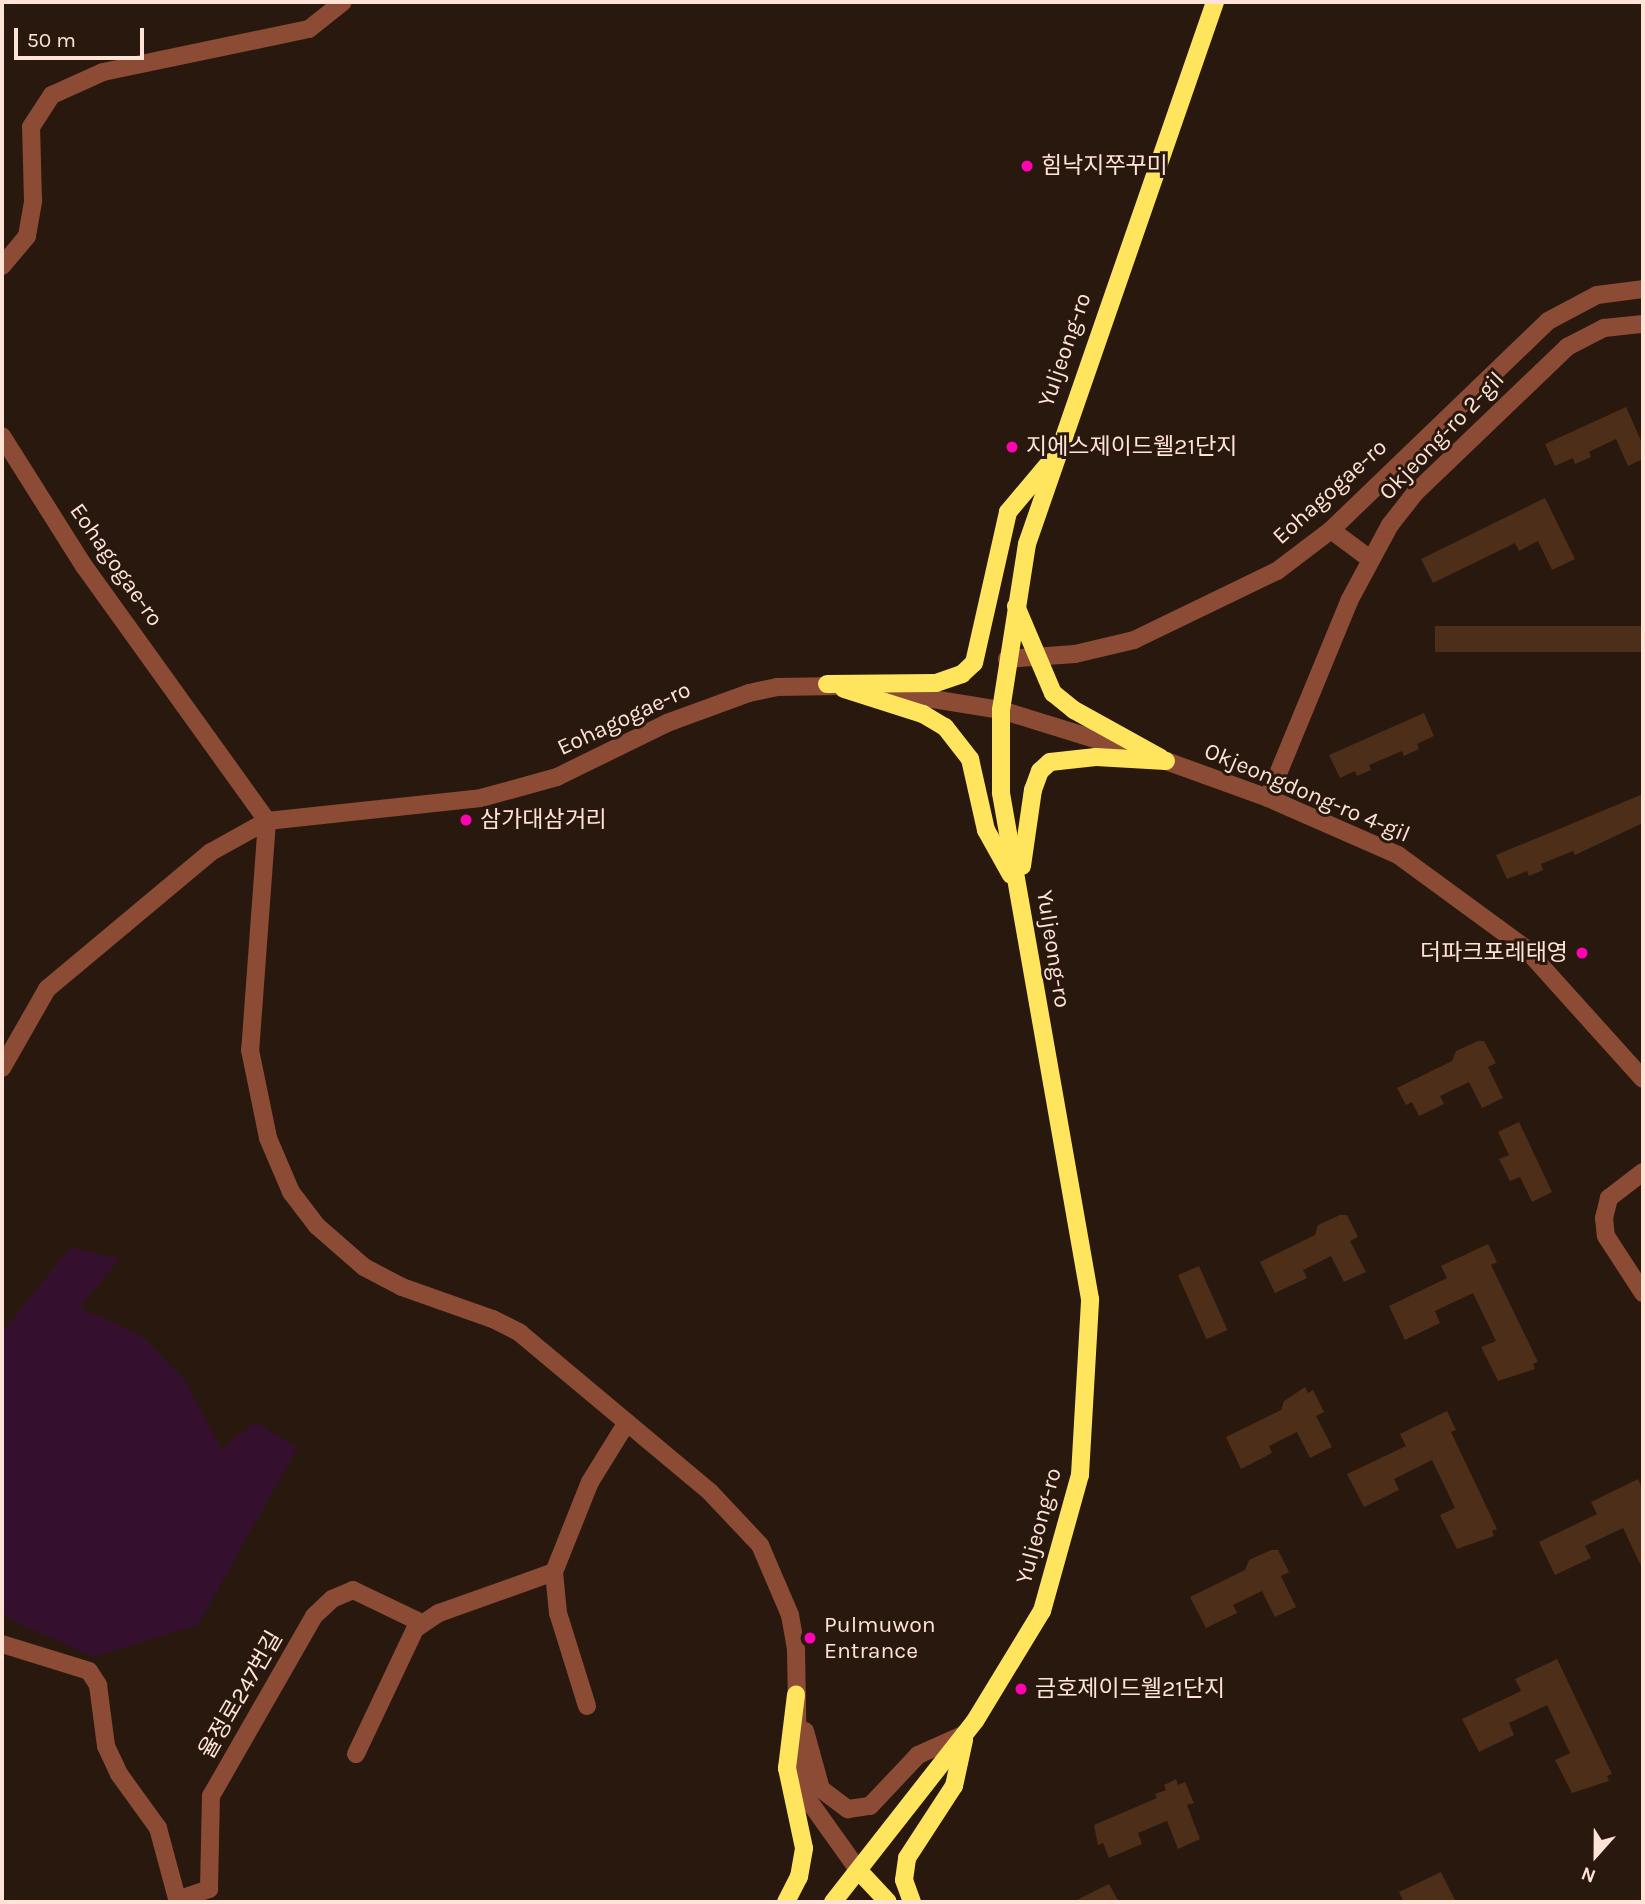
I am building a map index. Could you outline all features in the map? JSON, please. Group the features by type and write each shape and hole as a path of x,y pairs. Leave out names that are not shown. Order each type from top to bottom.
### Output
{"main road":[{"name":"Yuljeong-ro","path":"833,1902 965,1734 1042,1611 1080,1475 1090,1299 1001,793 1001,710 1015,603 1027,544 1215,2"},
{"path":"827,684 936,683 962,674 974,663 1008,512 1056,454"},
{"path":"1015,603 1035,657 1053,693 1074,710 1166,761"},
{"path":"827,684 923,715 945,727 970,759 986,830 1020,891"},
{"path":"1020,891 1033,790 1040,771 1050,762 1096,757 1166,761"},
{"path":"786,1902 799,1877 804,1848 787,1768 796,1695"},
{"path":"912,1902 904,1880 908,1858 954,1786 965,1734"},
{"path":"859,1871 888,1902"}],"street":[{"path":"2,266 27,236 33,201 31,127 52,95 103,72 309,29 343,2"},
{"name":"Eohagogae-ro","path":"1007,659 1075,654 1146,635 1277,571 1331,530 1548,321 1597,295 1643,289"},
{"name":"Okjeong-ro 2-gil","path":"1268,798 1370,559 1415,493 1547,363 1567,347 1604,328 1643,324"},
{"name":"Eohagogae-ro","path":"2,436 84,566 267,821"},
{"path":"1331,530 1370,559"},
{"name":"Eohagogae-ro","path":"2,1068 47,989 211,852 267,821 481,798 557,777 667,723 749,693 827,684 1001,710"},
{"name":"Okjeongdong-ro 4-gil","path":"1001,710 1166,761 1268,798 1398,855 1525,948 1643,1079"},
{"path":"267,821 250,1050 268,1138 291,1192 317,1226 364,1267 402,1287 493,1318 520,1333 710,1492 760,1545 790,1615 798,1764 809,1801 859,1871"},
{"path":"1643,1172 1609,1198 1604,1218 1606,1236 1643,1293"},
{"path":"587,1706 558,1613 554,1572 590,1482 627,1422"},
{"path":"356,1754 415,1629 422,1623 554,1572"},
{"name":"율정로247번길","path":"2,1644 89,1671 98,1685 106,1746 119,1774 158,1828 178,1901 205,1892 211,1885 211,1796 314,1616 332,1599 353,1590 422,1623"},
{"path":"796,1695 821,1789 835,1804 848,1809 870,1806 918,1755 965,1734"}],"shaded area":[{"path":"71,1247 119,1259 80,1308 142,1336 185,1380 221,1449 255,1422 297,1448 198,1625 93,1657 8,1618 2,1609 2,1332"}],"building":[{"path":"1626,407 1643,445 1643,459 1628,466 1616,439 1589,452 1591,457 1575,464 1573,458 1555,466 1545,444"},
{"path":"1545,498 1575,559 1552,570 1538,541 1519,551 1515,543 1433,583 1421,559"},
{"path":"1435,626 1643,626 1643,652 1435,652"},
{"path":"1424,713 1434,736 1417,744 1419,749 1404,756 1402,751 1369,765 1371,770 1357,776 1355,771 1340,778 1329,755"},
{"path":"1643,794 1643,823 1575,855 1573,851 1541,864 1543,870 1529,876 1527,871 1507,879 1496,855"},
{"path":"1484,1041 1496,1063 1488,1067 1503,1098 1482,1108 1469,1082 1440,1096 1444,1104 1419,1116 1412,1102 1406,1105 1397,1088 1452,1061 1456,1051"},
{"path":"1519,1122 1552,1192 1532,1202 1520,1177 1510,1181 1499,1159 1509,1155 1498,1132"},
{"path":"1340,1215 1347,1215 1358,1237 1350,1241 1366,1272 1344,1282 1331,1256 1303,1270 1307,1278 1275,1293 1260,1262 1315,1235 1318,1225"},
{"path":"1488,1244 1497,1262 1491,1265 1538,1362 1533,1364 1535,1369 1498,1381 1481,1347 1496,1341 1473,1293 1435,1311 1440,1323 1405,1340 1389,1306 1447,1278 1441,1266"},
{"path":"1199,1266 1227,1330 1206,1339 1178,1275"},
{"path":"1305,1387 1308,1393 1313,1390 1324,1412 1316,1416 1332,1447 1310,1458 1297,1432 1269,1446 1272,1453 1241,1469 1226,1437 1281,1410 1284,1401"},
{"path":"1447,1411 1456,1430 1451,1432 1497,1529 1492,1531 1494,1536 1457,1549 1440,1515 1455,1508 1432,1460 1394,1479 1399,1490 1364,1507 1347,1474 1406,1446 1400,1434"},
{"path":"1638,1479 1643,1490 1643,1570 1623,1528 1585,1546 1591,1558 1555,1575 1539,1542 1597,1514 1591,1502"},
{"path":"1271,1550 1278,1550 1289,1572 1281,1576 1296,1607 1275,1617 1262,1591 1233,1605 1237,1613 1206,1628 1190,1597 1245,1570 1249,1560"},
{"path":"1557,1659 1612,1774 1607,1776 1609,1781 1572,1793 1555,1760 1570,1753 1547,1705 1509,1723 1514,1735 1479,1752 1462,1719 1521,1691 1515,1679"},
{"path":"1176,1779 1178,1785 1185,1782 1194,1803 1187,1805 1200,1839 1178,1849 1167,1821 1138,1833 1142,1844 1109,1858 1103,1843 1098,1845 1094,1825 1157,1798 1155,1794 1166,1790 1164,1785"},
{"path":"1441,1872 1456,1902 1404,1902 1399,1892"},
{"path":"1109,1884 1119,1902 1073,1902"}],"place":[{"name":"힘낙지쭈꾸미","path":"1027,166"},
{"name":"지에스제이드웰21단지","path":"1012,447"},
{"name":"삼가대삼거리","path":"466,820"},
{"name":"더파크포레태영","path":"1582,953"},
{"name":"Pulmuwon Entrance","path":"810,1638"},
{"name":"금호제이드웰21단지","path":"1021,1689"}]}
